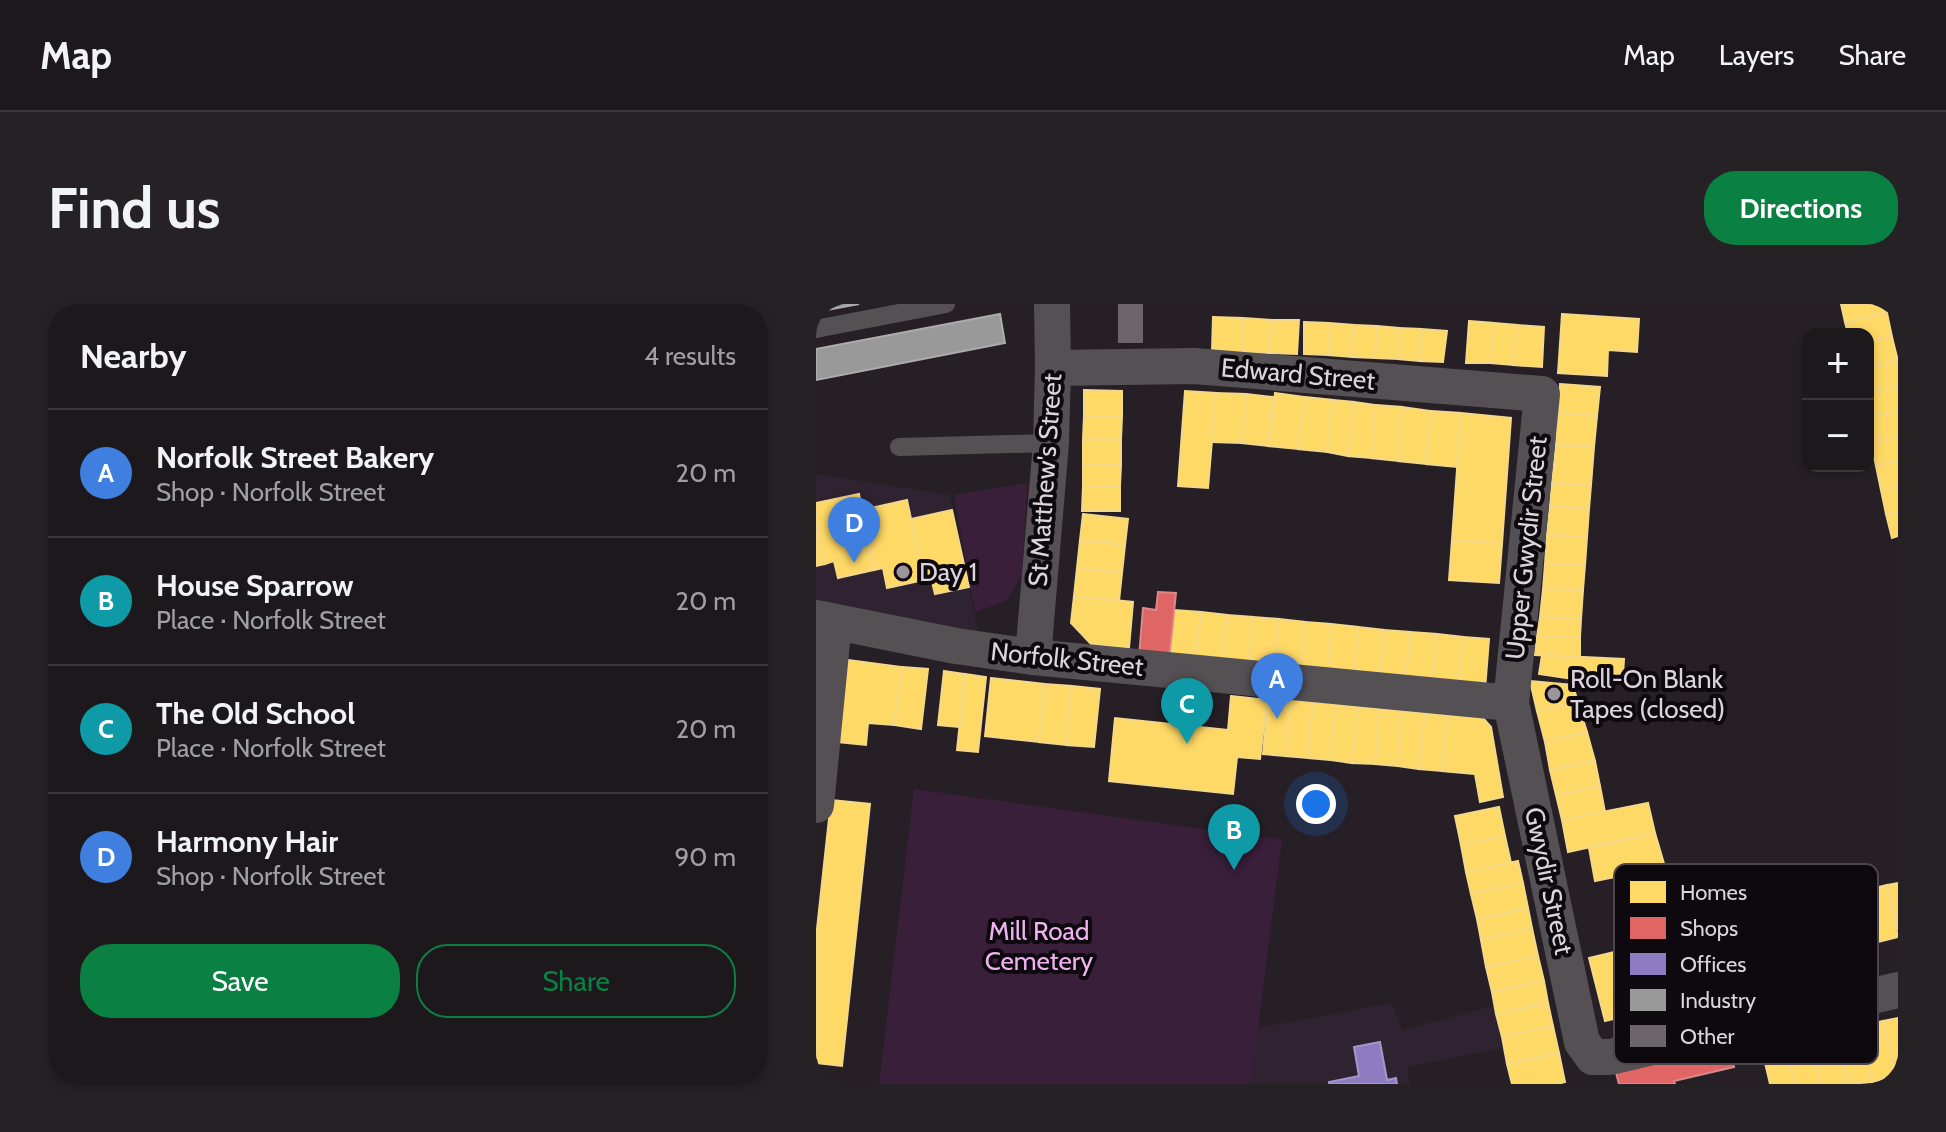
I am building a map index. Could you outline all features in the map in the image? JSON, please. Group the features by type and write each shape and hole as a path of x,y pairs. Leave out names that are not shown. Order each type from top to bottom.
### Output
{"street":[{"name":"St Matthew's Street","path":"1033,657 1051,443 1052,304"},
{"name":"Edward Street","path":"1053,368 1194,366 1542,394"},
{"name":"Upper Gwydir Street","path":"1511,703 1542,394"},
{"name":"Norfolk Street","path":"825,620 956,646 1033,657 1511,703"},
{"path":"816,805 825,620"},
{"name":"Gwydir Street","path":"1511,703 1582,1042 1593,1057 1614,1056"},
{"name":"Gwydir Street","path":"1878,995 1898,990"}],"lane":[{"path":"816,329 946,304"},
{"path":"899,447 1051,443"}],"shaded area":[{"path":"816,474 950,495 979,638 816,606"},
{"path":"1392,1003 1402,1030 1494,1006 1502,1048 1407,1067 1410,1084 1251,1084 1258,1028"}],"green space":[{"path":"1027,483 1022,574 1006,601 975,612 954,495"},
{"name":"Mill Road Cemetery","path":"914,789 1282,840 1251,1084 879,1084"}],"building: Homes":[{"path":"1841,304 1885,304 1887,313 1845,322"},
{"path":"1887,313 1892,337 1874,341 1874,328 1846,328 1845,322"},
{"path":"1562,314 1639,319 1637,352 1608,350 1607,376 1558,373"},
{"path":"1213,317 1243,318 1242,352 1212,351"},
{"path":"1243,318 1271,320 1268,353 1242,352"},
{"path":"1271,320 1299,320 1297,354 1268,353"},
{"path":"1469,321 1494,323 1491,363 1466,363"},
{"path":"1304,322 1329,323 1328,355 1304,354"},
{"path":"1329,323 1354,325 1352,357 1328,355"},
{"path":"1494,323 1517,325 1513,365 1491,363"},
{"path":"1354,325 1377,326 1375,358 1352,357"},
{"path":"1517,325 1544,327 1542,367 1513,365"},
{"path":"1377,326 1399,328 1398,359 1375,358"},
{"path":"1399,328 1421,329 1419,361 1398,359"},
{"path":"1421,329 1447,331 1443,362 1419,361"},
{"path":"1892,337 1898,361 1874,366 1874,341"},
{"path":"1898,361 1898,386 1874,391 1874,366"},
{"path":"1560,384 1600,387 1597,416 1558,413"},
{"path":"1898,386 1898,411 1874,416 1874,391"},
{"path":"1084,390 1122,391 1122,416 1084,416"},
{"path":"1185,391 1216,393 1208,488 1178,486"},
{"path":"1216,393 1246,394 1242,443 1212,442"},
{"path":"1275,393 1305,397 1298,449 1268,446"},
{"path":"1246,394 1273,397 1268,446 1242,443"},
{"path":"1305,397 1333,400 1327,452 1298,449"},
{"path":"1333,400 1354,402 1348,456 1327,452"},
{"path":"1354,402 1376,405 1371,458 1348,456"},
{"path":"1376,405 1402,407 1398,461 1371,458"},
{"path":"1402,407 1431,411 1426,464 1398,461"},
{"path":"1431,411 1461,413 1457,467 1426,464"},
{"path":"1898,411 1898,436 1874,441 1874,416"},
{"path":"1461,413 1511,418 1502,544 1452,540"},
{"path":"1558,413 1597,416 1594,447 1556,445"},
{"path":"1084,416 1122,416 1121,440 1083,439"},
{"path":"1898,436 1898,461 1876,466 1874,441"},
{"path":"1083,439 1121,440 1121,465 1083,465"},
{"path":"1556,445 1594,447 1591,485 1552,483"},
{"path":"1898,461 1898,487 1881,490 1876,466"},
{"path":"1083,465 1121,465 1120,486 1083,486"},
{"path":"1552,483 1591,485 1589,509 1550,506"},
{"path":"1083,486 1120,486 1120,511 1082,511"},
{"path":"1898,487 1898,512 1886,514 1881,490"},
{"path":"859,494 874,570 838,578 834,561 825,564 816,503"},
{"path":"907,500 924,580 887,588 883,568 874,570 862,510"},
{"path":"1550,506 1589,509 1587,537 1547,535"},
{"path":"952,510 969,587 935,594 931,578 924,580 911,519"},
{"path":"1898,512 1898,536 1892,538 1886,514"},
{"path":"1083,514 1128,519 1125,545 1080,540"},
{"path":"816,518 825,564 816,566"},
{"path":"1547,535 1587,537 1585,565 1545,564"},
{"path":"1080,540 1125,545 1122,573 1077,568"},
{"path":"1452,540 1502,544 1499,583 1449,580"},
{"path":"1545,564 1585,565 1583,590 1543,589"},
{"path":"1077,568 1122,573 1119,601 1074,596"},
{"path":"1543,589 1583,590 1581,619 1540,617"},
{"path":"1074,596 1133,602 1129,648 1091,644 1071,623"},
{"path":"1174,610 1201,612 1196,663 1169,660"},
{"path":"1201,612 1227,615 1222,665 1196,663"},
{"path":"1227,615 1253,617 1248,668 1222,665"},
{"path":"1253,617 1279,619 1274,670 1248,668"},
{"path":"1540,617 1581,619 1580,637 1537,637"},
{"path":"1279,619 1305,622 1301,673 1274,670"},
{"path":"1305,622 1331,624 1327,675 1301,673"},
{"path":"1331,624 1358,627 1353,678 1327,675"},
{"path":"1358,627 1384,630 1380,680 1353,678"},
{"path":"1384,630 1410,632 1406,682 1380,680"},
{"path":"1410,632 1437,634 1432,685 1406,682"},
{"path":"1437,634 1463,637 1458,687 1432,685"},
{"path":"1463,637 1489,639 1485,690 1458,687"},
{"path":"1537,637 1580,637 1580,657 1535,655"},
{"path":"1542,655 1624,659 1623,675 1580,670 1580,680 1539,674"},
{"path":"848,660 902,667 894,725 868,723 866,745 838,742"},
{"path":"902,667 928,669 921,729 894,725"},
{"path":"944,671 965,674 959,727 938,725"},
{"path":"965,674 986,677 978,752 957,750"},
{"path":"991,678 1044,684 1039,742 985,736"},
{"name":"Roll-On Blank Tapes (closed)","path":"1530,681 1573,685 1578,703 1537,711"},
{"path":"1044,684 1072,686 1066,745 1039,742"},
{"path":"1072,686 1100,689 1094,747 1066,745"},
{"path":"1231,696 1267,700 1260,759 1237,757 1233,794 1109,781 1115,718 1228,730"},
{"path":"1268,698 1291,700 1285,756 1263,754"},
{"path":"1291,700 1313,702 1308,758 1285,756"},
{"path":"1313,702 1335,704 1330,760 1308,758"},
{"path":"1578,703 1587,732 1545,742 1537,711"},
{"path":"1335,704 1358,707 1352,763 1330,760"},
{"path":"1358,707 1380,709 1375,764 1352,763"},
{"path":"1380,709 1402,711 1397,766 1375,764"},
{"path":"1402,711 1425,713 1419,769 1397,766"},
{"path":"1425,713 1447,715 1442,771 1419,769"},
{"path":"1447,715 1483,718 1491,727 1503,797 1480,802 1475,774 1442,771"},
{"path":"1587,732 1595,761 1550,770 1545,742"},
{"path":"1595,761 1600,786 1556,795 1550,770"},
{"path":"1600,786 1605,812 1562,820 1556,795"},
{"path":"831,800 870,804 842,1066 816,1063 816,938"},
{"path":"1648,803 1655,833 1568,852 1562,820"},
{"path":"1499,807 1505,836 1461,845 1455,816"},
{"path":"1655,833 1664,864 1614,864 1614,877 1595,881 1589,848"},
{"path":"1505,836 1511,863 1466,872 1461,845"},
{"path":"1518,861 1523,883 1471,894 1466,872"},
{"path":"1523,883 1528,908 1477,919 1471,894"},
{"path":"1898,883 1898,930 1887,885"},
{"path":"1887,885 1898,937 1878,942 1878,887"},
{"path":"1528,908 1532,928 1481,940 1477,919"},
{"path":"1532,928 1538,956 1486,967 1481,940"},
{"path":"1614,952 1614,1019 1605,1021 1589,958"},
{"path":"1538,956 1544,981 1492,992 1486,967"},
{"path":"1544,981 1548,1003 1496,1014 1492,992"},
{"path":"1548,1003 1553,1026 1502,1037 1496,1014"},
{"path":"1898,1018 1898,1075 1896,1076 1883,1021"},
{"path":"1883,1021 1896,1076 1872,1082 1867,1064 1878,1064 1878,1022"},
{"path":"1553,1026 1559,1053 1507,1064 1502,1037"},
{"path":"1559,1053 1565,1082 1512,1084 1507,1064"},
{"path":"1765,1064 1790,1064 1795,1084 1770,1084"},
{"path":"1790,1064 1816,1064 1821,1084 1795,1084"},
{"path":"1816,1064 1843,1064 1848,1084 1821,1084"},
{"path":"1843,1064 1867,1064 1872,1082 1848,1084"}],"building: Shops":[{"path":"1158,592 1176,593 1169,660 1139,657 1143,608 1156,610"},
{"path":"1636,1064 1733,1064 1734,1067 1674,1081 1675,1084 1619,1084 1615,1069"}],"building: Offices":[{"path":"1380,1042 1387,1080 1396,1078 1397,1084 1329,1084 1359,1076 1354,1047"}],"building: Industry":[{"path":"816,304 859,304 816,312"},
{"path":"1000,314 1005,343 816,380 816,349"}],"building: Other":[{"path":"1118,304 1143,304 1143,343 1118,343"}],"place":[{"name":"Harmony Hair","path":"854,563"},
{"name":"Day 1","path":"903,572"},
{"name":"Roll-On Blank Tapes (closed)","path":"1554,694"},
{"name":"Norfolk Street Bakery","path":"1277,719"},
{"name":"The Old School","path":"1187,744"},
{"name":"House Sparrow","path":"1234,870"}]}
